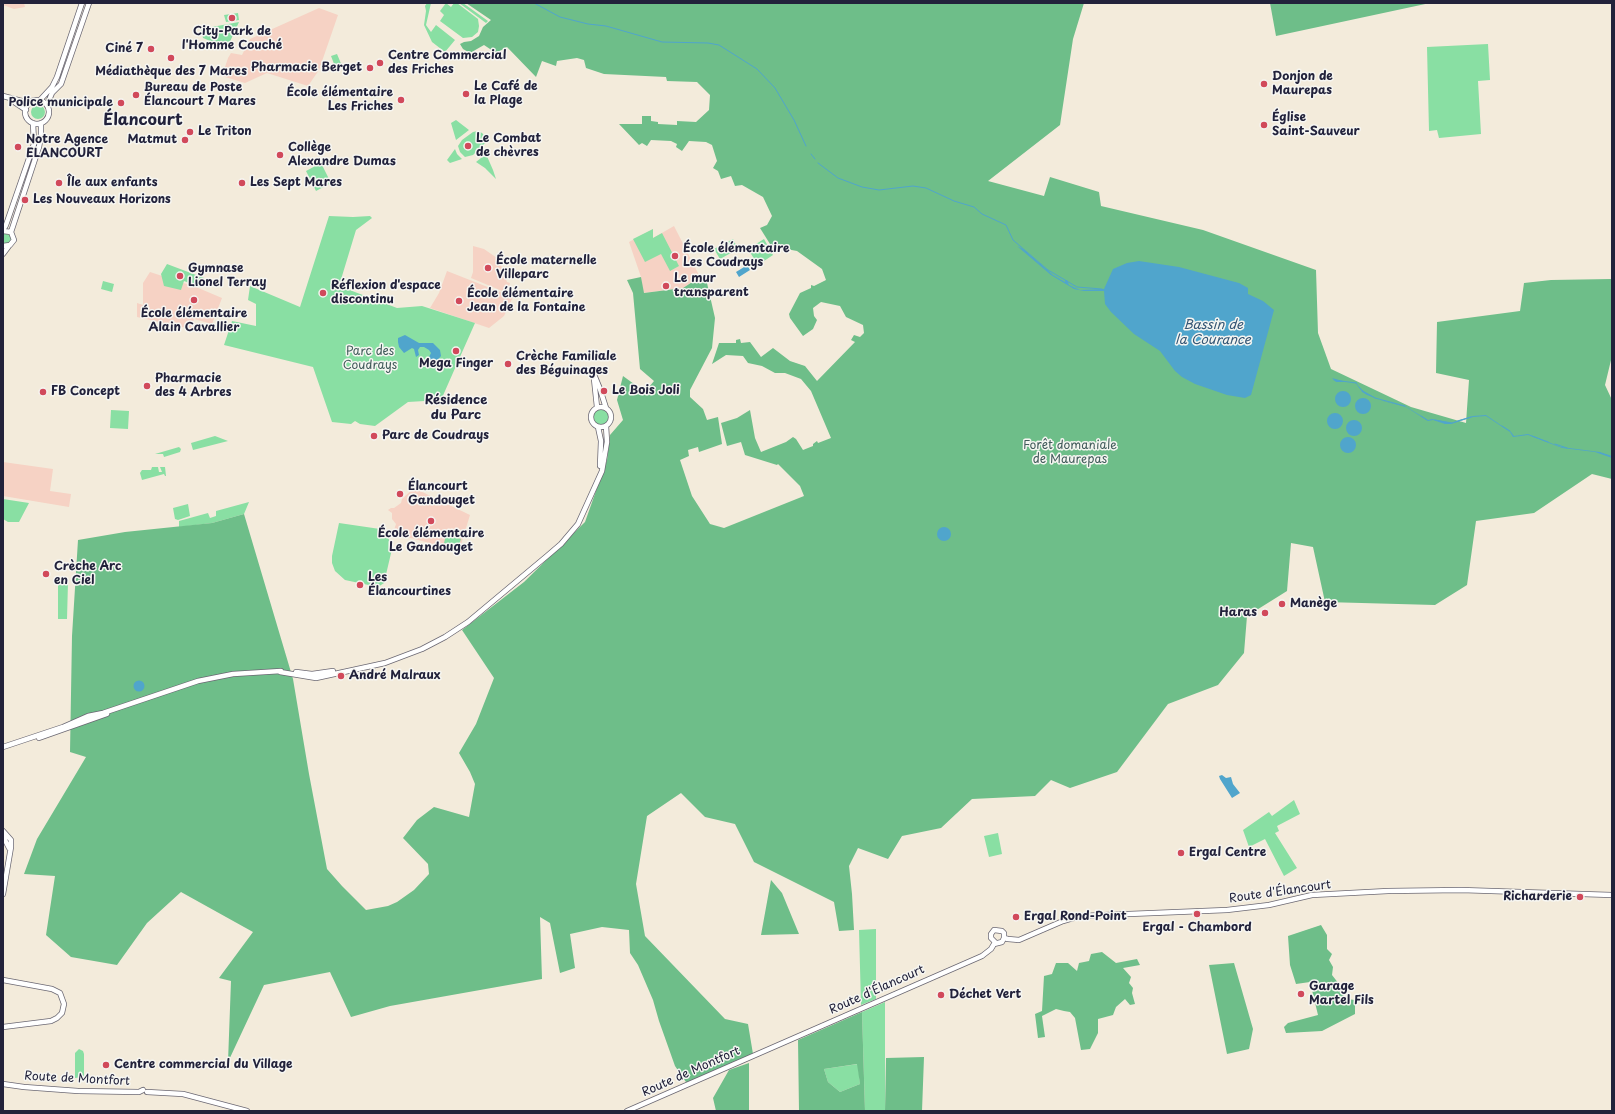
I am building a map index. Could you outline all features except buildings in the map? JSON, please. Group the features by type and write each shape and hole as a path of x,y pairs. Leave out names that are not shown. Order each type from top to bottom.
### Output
{"street":[{"path":"40,100 52,87 57,77 82,3"},
{"path":"47,105 40,100 35,100 29,103 26,110 26,116 33,122 41,123 49,114 47,105 52,94 61,84 89,3"},
{"path":"6,97 29,103"},
{"path":"6,97 26,110"},
{"path":"11,232 3,230 34,144 33,122"},
{"path":"3,254 14,240 11,232 40,147 41,123"},
{"path":"3,246 9,246"},
{"path":"597,407 593,372 606,408 610,412 611,417 610,422 606,426 598,427"},
{"path":"597,407 606,408"},
{"path":"597,407 592,412 591,417 594,424 598,427 601,454 598,479"},
{"path":"3,747 63,727 88,716 103,713 198,681 222,676 258,672 292,671 314,676 358,669 385,664 422,649 445,637 468,622 561,544 578,524 602,471 607,442 606,426"},
{"path":"3,750 102,717 144,699"},
{"path":"3,831 11,840 3,894"},
{"path":"3,836 9,846 9,858"},
{"name":"Route d'Élancourt","path":"1004,938 1019,940 1062,921 1080,916 1226,910 1268,905 1312,895 1388,891 1461,890 1612,895"},
{"path":"994,930 1002,931 1004,933 1004,938 1001,942 996,943 991,938 991,934 994,930"},
{"name":"Route d'Élancourt","path":"763,1051 982,956 996,943"},
{"path":"3,980 52,989 60,993 64,1004 62,1014 58,1018 51,1021 3,1027"},
{"name":"Route de Montfort","path":"627,1111 763,1051"},
{"name":"Route de Montfort","path":"3,1084 78,1091 145,1091 183,1094 247,1111"}],"shaded area":[{"path":"3,3 24,3 25,7 14,9 3,5"},
{"path":"319,8 338,15 319,70 308,86 267,73 245,83 222,76 231,53 242,55 250,39"},
{"name":"École élémentaire Les Coudrays","path":"674,226 700,277 683,288 643,293 641,277 629,242 653,229 653,238"},
{"name":"École maternelle Villeparc","path":"473,246 484,249 497,258 507,282 510,283 507,293 471,278 473,272"},
{"name":"École élémentaire Jean de la Fontaine","path":"447,271 513,297 504,316 489,328 430,308 439,293"},
{"name":"École élémentaire Alain Cavallier","path":"150,272 196,287 222,298 212,324 194,319 191,329 137,317 137,303 143,305 143,283"},
{"path":"3,462 53,469 50,491 71,494 69,507 3,496"},
{"name":"École élémentaire Le Gandouget","path":"414,488 470,515 459,551 407,537 404,533 399,537 394,530 396,524 392,519 392,513 388,510 401,503 402,499"}],"green space":[{"path":"427,3 431,3 426,25 431,32 436,25 455,40 445,52 432,42 424,25 426,11 425,6"},
{"path":"446,3 451,7 454,3 457,3 478,19 478,32 472,37 463,38 440,21 444,15 440,11"},
{"path":"459,3 463,3 488,21 486,23"},
{"name":"Forêt domaniale de Maurepas","path":"466,3 1084,3 1073,39 1060,125 988,181 1044,196 1050,177 1099,192 1101,206 1203,230 1316,270 1318,333 1331,369 1411,407 1466,423 1469,380 1436,373 1437,322 1520,311 1524,283 1551,280 1611,279 1612,356 1605,385 1612,400 1612,479 1592,474 1534,513 1476,521 1467,585 1435,605 1325,602 1313,547 1291,543 1287,591 1247,616 1244,653 1218,685 1168,704 1117,772 1070,788 1051,780 1035,796 972,799 941,828 902,836 888,859 858,848 849,866 854,930 839,931 834,902 754,862 735,824 705,817 681,793 647,816 636,884 645,936 725,1019 748,1024 753,1054 688,1085 675,1066 653,1000 638,965 630,953 629,930 602,927 570,934 575,968 560,973 550,923 540,917 542,979 390,1006 351,1017 330,972 264,985 228,1062 231,981 219,978 253,932 181,892 147,923 117,965 71,957 46,935 55,876 24,874 37,839 86,757 70,752 72,636 78,540 125,532 212,523 244,514 293,679 327,869 366,910 388,906 397,902 414,890 429,874 428,864 403,838 417,820 434,807 469,817 475,784 459,753 476,724 494,678 462,630 524,582 585,522 607,460 610,435 623,420 617,400 623,376 645,392 654,381 640,369 633,293 627,280 641,277 644,293 683,288 700,277 707,283 715,318 712,348 690,390 690,397 703,409 707,420 718,417 722,444 699,452 698,447 688,450 689,456 680,460 692,496 710,524 724,528 804,496 800,486 778,464 777,465 745,455 741,442 727,446 721,423 737,418 750,410 755,438 761,452 786,442 793,437 803,450 813,446 813,444 817,441 818,443 831,438 811,391 801,379 785,373 775,373 762,366 748,363 743,356 726,355 712,364 719,343 736,343 736,340 740,339 741,343 750,342 761,357 773,348 790,361 805,366 817,381 855,342 851,340 854,335 860,337 864,333 863,325 846,317 840,306 821,302 813,308 814,316 817,320 813,329 803,336 790,318 789,314 800,293 811,288 811,285 814,286 826,280 822,269 797,251 781,248 775,252 760,228 767,225 772,216 763,197 742,185 735,186 731,176 721,179 718,171 713,168 717,161 712,145 706,142 689,141 682,151 676,147 677,144 671,141 651,140 647,146 642,143 639,145 619,124 642,124 642,116 651,116 651,121 658,122 658,124 677,125 677,121 696,122 709,110 710,95 697,82 667,81 666,77 604,74 586,68 584,60 577,58 557,61 556,66 542,61 536,77 507,47 496,53 484,45 470,53 463,49 460,44 471,41 479,36 483,27 491,20"},
{"path":"1270,3 1430,3 1276,36"},
{"name":"City-Park de l'Homme Couché","path":"238,13 239,20 226,22 224,15"},
{"path":"239,22 227,48 203,38 201,29"},
{"path":"1488,44 1490,80 1478,81 1481,134 1439,138 1437,130 1429,131 1427,47"},
{"path":"337,54 342,66 336,69 331,56"},
{"path":"38,105 43,107 45,112 43,117 38,119 33,117 31,112 33,107"},
{"path":"456,120 469,130 456,140 451,123"},
{"path":"478,131 482,133 485,136 485,143 473,155 465,157 460,152 458,146 462,140 473,132"},
{"path":"455,149 457,154 462,159 450,163 447,160"},
{"path":"486,154 496,179 485,168 476,162"},
{"path":"321,163 331,183 316,191 306,171"},
{"name":"Parc des Coudrays","path":"329,216 370,216 372,218 356,230 339,286 397,308 422,306 475,323 441,400 408,402 375,426 360,424 355,421 351,424 332,422 313,367 224,345 232,321 256,326 256,304 248,300 250,286 300,307"},
{"path":"653,229 653,238 662,233 679,266 670,271 661,254 645,262 633,239"},
{"path":"3,233 10,235 11,241 8,244 3,244"},
{"path":"733,239 738,249 720,259 714,249"},
{"path":"764,239 773,255 758,265 748,249"},
{"name":"Gymnase Lionel Terray","path":"167,264 204,278 200,287 184,281 181,290 164,286 161,274"},
{"path":"103,281 114,284 112,292 101,289"},
{"path":"601,409 608,414 609,417 604,424 601,425 594,420 593,417 598,410"},
{"path":"111,410 129,411 128,429 110,428"},
{"path":"215,436 228,441 193,450 191,443"},
{"path":"179,447 181,449 180,452 164,457 163,454 155,454"},
{"path":"152,467 158,467 159,472 162,472 160,467 165,467 166,476 164,474 142,480 140,473 142,470 151,470"},
{"path":"3,499 29,503 19,522 8,522 3,519"},
{"path":"249,502 244,514 212,523 179,527 179,521 208,513 210,518 216,516 216,511"},
{"path":"188,504 190,516 178,520 175,519 173,508"},
{"path":"339,523 380,529 388,537 392,549 384,583 378,587 345,580 335,571 332,563 332,556"},
{"path":"446,535 461,539 458,548 444,543"},
{"path":"58,582 68,582 67,619 58,619"},
{"path":"1294,800 1300,814 1277,826 1279,831 1275,833 1297,868 1284,876 1265,839 1249,847 1243,830 1269,812 1272,816"},
{"path":"998,833 1002,854 989,857 984,836"},
{"path":"771,880 782,893 799,934 761,935"},
{"path":"1321,925 1327,935 1327,949 1332,954 1329,960 1333,967 1332,975 1339,984 1339,990 1347,999 1355,1000 1355,1014 1322,1031 1286,1033 1284,1027 1288,1023 1318,1015 1310,982 1296,984 1290,965 1288,936"},
{"path":"876,929 876,999 861,1005 859,930"},
{"path":"1102,952 1116,963 1137,959 1140,965 1123,968 1131,977 1129,983 1133,988 1132,993 1135,1004 1130,1005 1125,999 1116,1007 1113,1015 1098,1019 1098,1033 1090,1049 1081,1050 1075,1018 1070,1012 1056,1009 1042,1016 1045,1037 1038,1038 1035,1014 1042,1011 1044,976 1052,974 1056,963 1068,963 1077,971 1079,963 1089,961 1091,954"},
{"path":"1234,963 1253,1029 1249,1049 1227,1054 1209,965"},
{"path":"885,1002 885,1111 865,1111 862,1012"},
{"path":"862,1012 865,1111 799,1111 798,1040","holes":["857,1064 860,1084 840,1092 828,1082 824,1069"]},
{"path":"79,1049 83,1051 84,1054 84,1077 75,1078 75,1053"},
{"path":"924,1057 922,1111 885,1111 886,1058"},
{"path":"749,1063 749,1111 716,1111 713,1098 729,1070"},
{"path":"858,1064 860,1084 840,1092 828,1082 824,1069"}],"water":[{"name":"Bassin de la Courance","path":"1017,246 1023,249 1053,275 1065,282 1065,280 1067,280 1069,285 1080,290 1104,289 1113,269 1127,263 1139,261 1179,267 1239,283 1248,288 1248,294 1263,301 1274,310 1251,395 1245,398 1227,395 1195,384 1182,377 1175,371 1160,351 1134,334 1111,312 1105,304 1104,291 1084,291 1074,289 1051,275"},
{"path":"749,264 748,266 750,270 739,277 736,272"},
{"path":"405,335 419,343 433,343 440,350 441,356 436,362 432,362 428,359 431,353 424,347 420,347 418,350 419,355 416,357 414,349 412,348 404,353 399,347 398,338"},
{"path":"1332,378 1346,382 1336,382"},
{"path":"1355,382 1361,390 1379,400 1362,392"},
{"path":"1340,391 1346,391 1351,396 1349,405 1346,407 1340,407 1335,402 1335,396"},
{"path":"1360,398 1366,398 1371,403 1369,412 1366,414 1360,414 1355,409 1355,403"},
{"path":"1381,400 1405,406 1428,420 1432,419 1452,423 1473,416 1486,415 1511,432 1514,436 1528,434 1561,447 1600,452 1612,456 1612,458 1595,452 1562,448 1528,435 1513,437 1510,432 1486,416 1473,417 1451,424 1445,424 1433,420 1428,421 1406,407"},
{"path":"1332,413 1338,413 1343,418 1341,427 1338,429 1332,429 1327,424 1327,418"},
{"path":"1351,420 1357,420 1362,425 1360,434 1357,436 1351,436 1346,431 1346,425"},
{"path":"1348,437 1355,442 1356,445 1351,452 1348,453 1341,448 1340,445 1345,438"},
{"path":"941,527 947,527 951,531 951,537 947,541 941,541 937,537 937,531"},
{"path":"137,681 141,681 143,682 143,690 137,691 134,688 134,684"},
{"path":"1222,775 1226,778 1231,777 1233,784 1240,793 1232,798 1220,779 1219,776"}],"waterway":[{"path":"534,3 560,17 588,24 606,26 662,42 708,43 719,45 757,69 775,88 794,120 806,146"},
{"path":"811,154 815,159"},
{"path":"818,163 838,178 862,187 879,190 913,186 926,188 954,201 974,207 982,214 1006,225 1013,240 1048,270 1077,287 1102,289"},
{"path":"1334,380 1356,383"},
{"path":"1359,387 1375,398 1405,406"},
{"path":"1421,416 1427,420"},
{"path":"1435,420 1452,423 1471,417"},
{"path":"1502,426 1510,431"},
{"path":"1532,436 1548,442"},
{"path":"1555,444 1567,448"}],"place":[{"name":"City-Park de l'Homme Couché","path":"232,18"},
{"name":"Ciné 7","path":"151,49"},
{"name":"Médiathèque des 7 Mares","path":"171,58"},
{"name":"Centre Commercial des Friches","path":"380,63"},
{"name":"Pharmacie Berget","path":"370,68"},
{"name":"Donjon de Maurepas","path":"1264,84"},
{"name":"Le Café de la Plage","path":"466,94"},
{"name":"Bureau de Poste Élancourt 7 Mares","path":"136,95"},
{"name":"École élémentaire Les Friches","path":"401,100"},
{"name":"Police municipale","path":"121,103"},
{"name":"Église Saint-Sauveur","path":"1264,125"},
{"name":"Le Triton","path":"190,132"},
{"name":"Matmut","path":"185,140"},
{"name":"Le Combat de chèvres","path":"468,146"},
{"name":"Notre Agence ELANCOURT","path":"18,147"},
{"name":"Collège Alexandre Dumas","path":"280,155"},
{"name":"Île aux enfants","path":"59,183"},
{"name":"Les Sept Mares","path":"242,183"},
{"name":"Les Nouveaux Horizons","path":"25,200"},
{"name":"École élémentaire Les Coudrays","path":"675,256"},
{"name":"École maternelle Villeparc","path":"488,268"},
{"name":"Gymnase Lionel Terray","path":"180,276"},
{"name":"Le mur transparent","path":"666,286"},
{"name":"Réflexion d'espace discontinu","path":"323,293"},
{"name":"École élémentaire Alain Cavallier","path":"194,300"},
{"name":"École élémentaire Jean de la Fontaine","path":"459,301"},
{"name":"Mega Finger","path":"456,351"},
{"name":"Crèche Familiale des Béguinages","path":"508,364"},
{"name":"Pharmacie des 4 Arbres","path":"147,386"},
{"name":"Le Bois Joli","path":"604,391"},
{"name":"FB Concept","path":"43,392"},
{"name":"Parc de Coudrays","path":"374,436"},
{"name":"Élancourt Gandouget","path":"400,494"},
{"name":"École élémentaire Le Gandouget","path":"431,521"},
{"name":"Crèche Arc en Ciel","path":"46,574"},
{"name":"Les Élancourtines","path":"360,585"},
{"name":"Manège","path":"1282,604"},
{"name":"Haras","path":"1265,613"},
{"name":"André Malraux","path":"341,676"},
{"name":"Ergal Centre","path":"1181,853"},
{"name":"Richarderie","path":"1580,897"},
{"name":"Ergal - Chambord","path":"1197,914"},
{"name":"Ergal Rond-Point","path":"1016,917"},
{"name":"Garage Martel Fils","path":"1301,994"},
{"name":"Déchet Vert","path":"941,995"},
{"name":"Centre commercial du Village","path":"106,1065"}],"district":[{"name":"Élancourt","path":"143,121"},
{"name":"Résidence du Parc","path":"456,408"}]}
